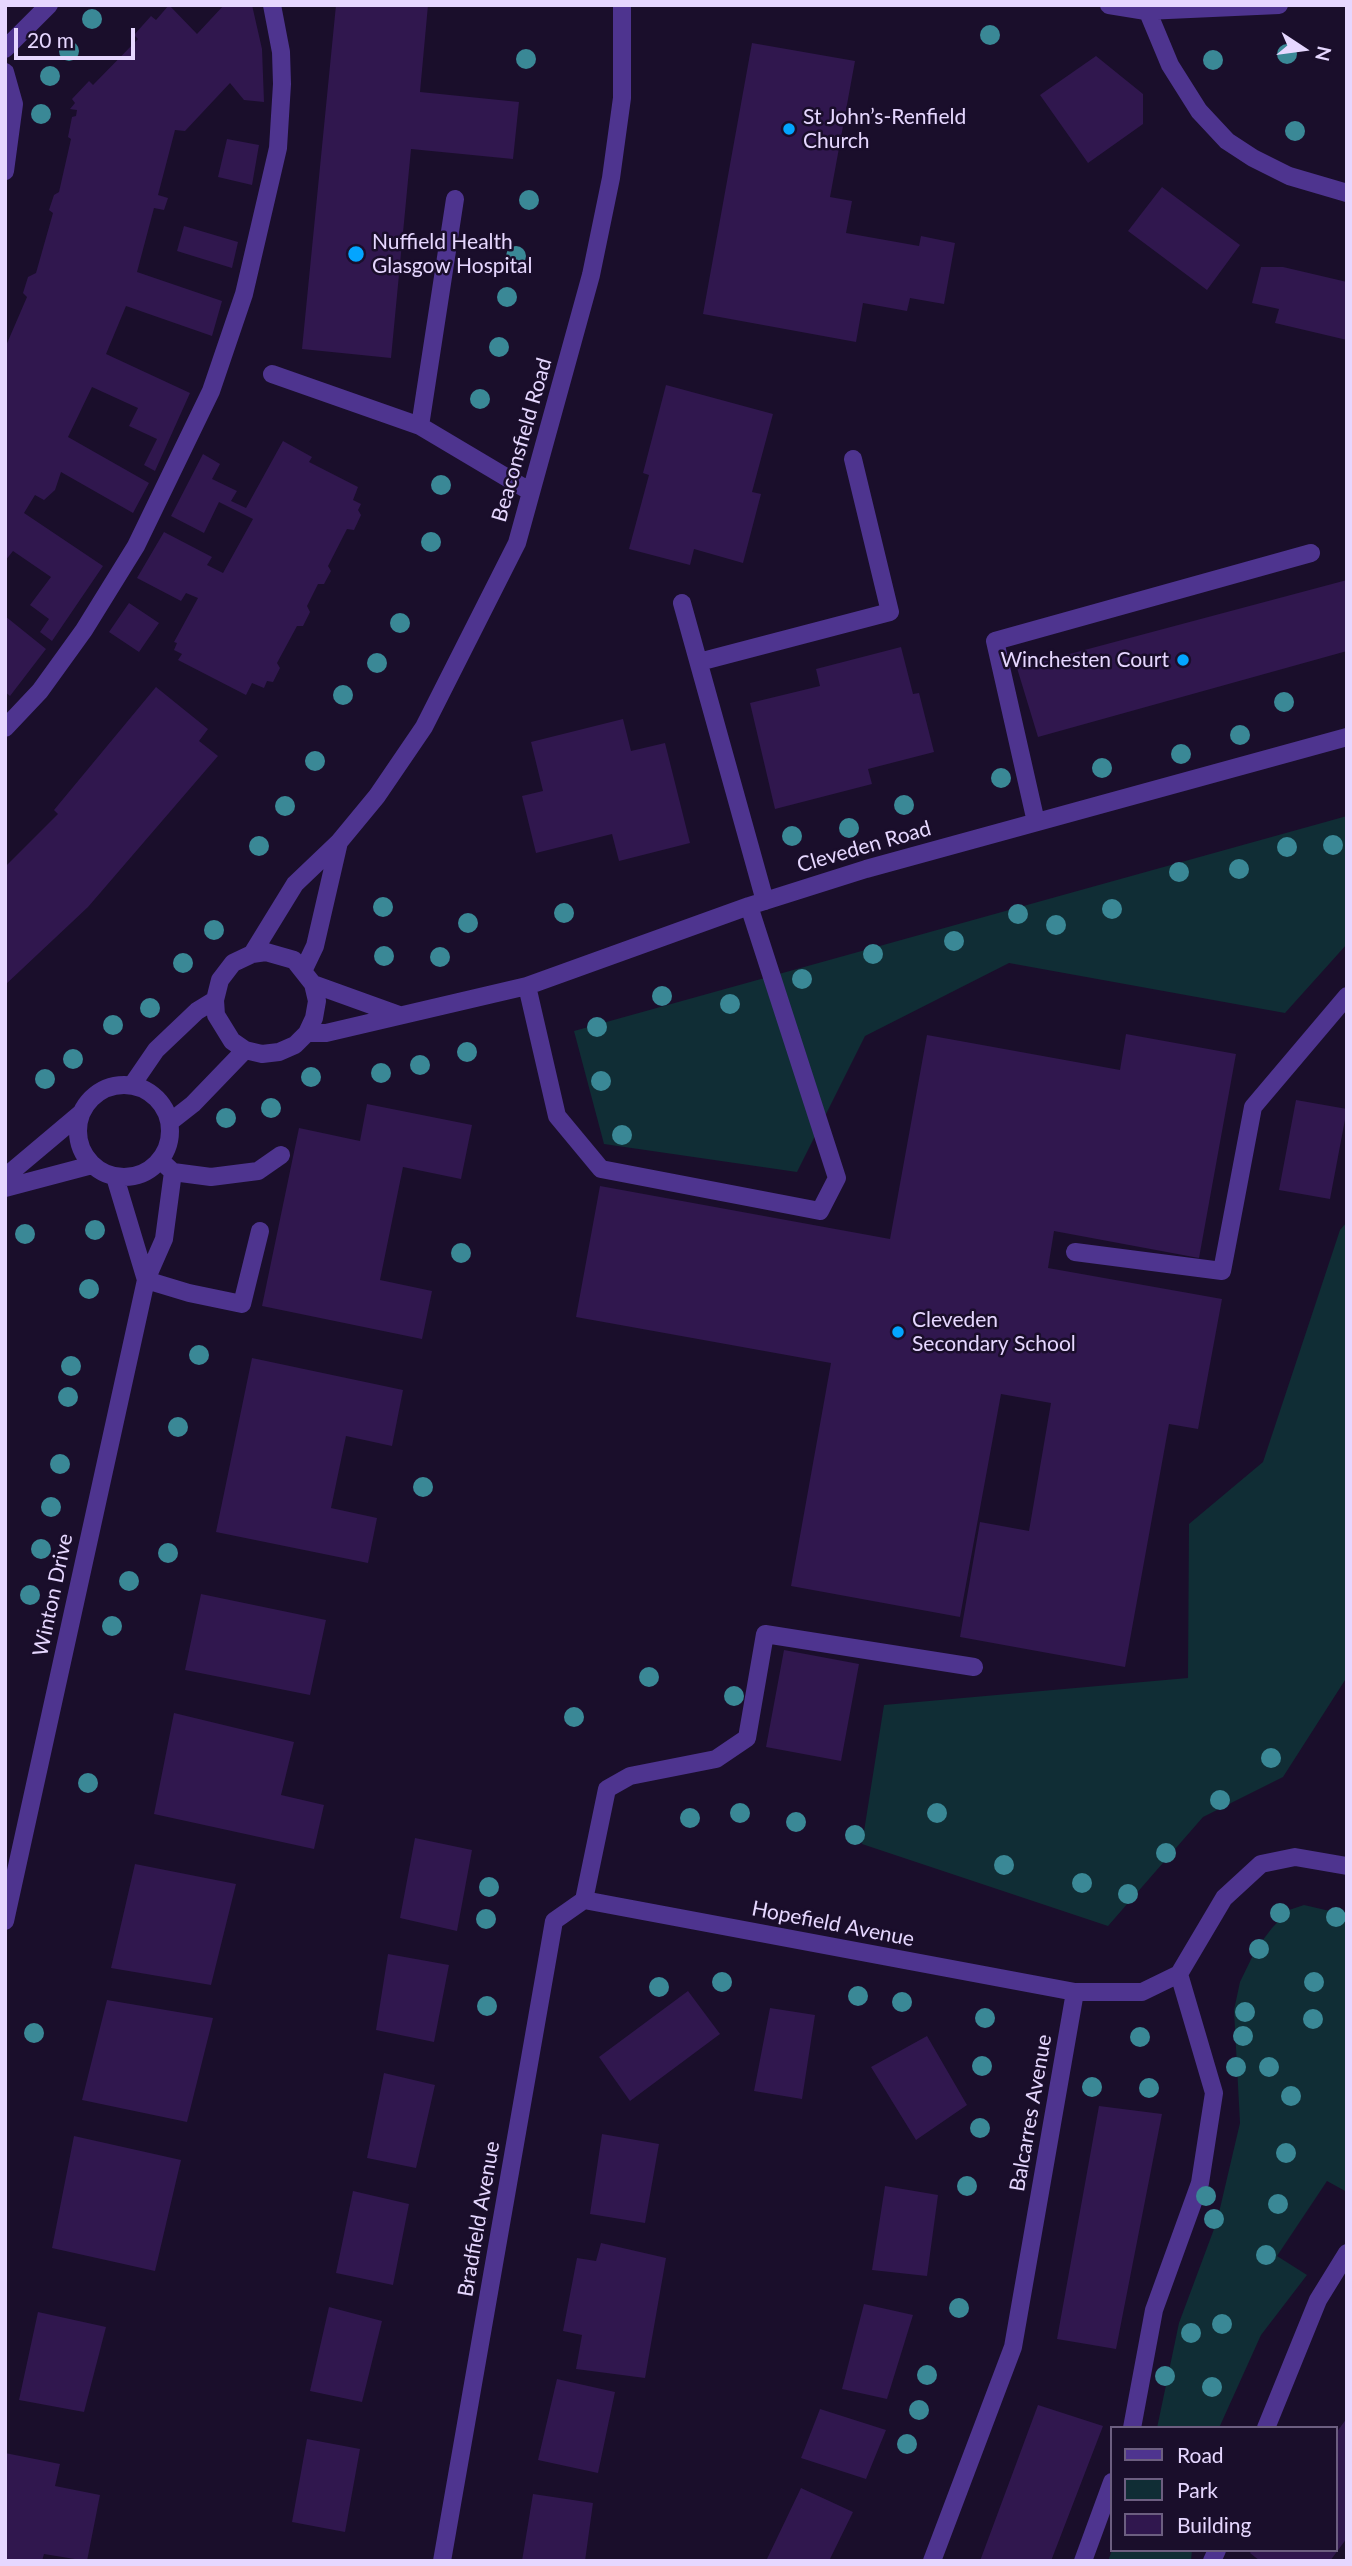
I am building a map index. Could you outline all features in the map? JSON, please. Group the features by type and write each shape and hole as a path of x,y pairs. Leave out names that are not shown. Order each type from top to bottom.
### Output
{"street":[{"path":"5,50 49,5"},
{"path":"5,729 40,691 83,630 136,546 211,391 244,294 278,148 281,52 272,5"},
{"name":"Beaconsfield Road","path":"252,954 295,884 340,842 377,796 424,727 517,543 591,275 611,178 622,98 622,5"},
{"path":"1110,5 1146,8 1279,5"},
{"path":"1146,8 1170,65 1199,111 1227,141 1289,176 1347,193"},
{"path":"5,72 14,104 5,171"},
{"path":"420,426 455,199"},
{"path":"272,374 420,426 531,492"},
{"path":"699,662 890,612 853,459"},
{"path":"1036,822 995,641 1311,553"},
{"path":"527,986 557,1116 601,1169 820,1211 837,1178 757,903 699,662 682,603"},
{"name":"Cleveden Road","path":"246,1050 262,1054 279,1052 295,1045 307,1033 326,1033 527,986 757,903 1036,822 1347,737"},
{"name":"Beaconsfield Road","path":"309,977 340,842"},
{"path":"170,1122 193,1104 246,1050 223,1030 216,1015 215,1000 220,980 233,963 252,954 281,954 309,977 399,1015"},
{"path":"307,1033 314,1018 317,1001 309,977"},
{"path":"1075,1252 1222,1271 1253,1107 1347,996"},
{"path":"132,1085 156,1050 197,1011 215,1000"},
{"path":"5,1177 47,1138 80,1114 101,1090 116,1084 132,1085 152,1094 160,1101 170,1122 171,1135 166,1166"},
{"path":"80,1114 79,1145 92,1166 114,1177 140,1175 166,1166 211,1177 258,1171 281,1156"},
{"path":"5,1188 92,1166"},
{"name":"Winton Drive","path":"5,1921 146,1280 164,1239 166,1166"},
{"name":"Winton Drive","path":"114,1177 146,1280"},
{"path":"146,1280 242,1304 260,1231"},
{"path":"584,1900 607,1788 630,1776 716,1759 747,1738 765,1634 974,1667"},
{"path":"1075,1992 1142,1993 1179,1974 1224,1898 1261,1864 1295,1857 1347,1866"},
{"name":"Hopefield Avenue","path":"584,1900 1075,1992"},
{"name":"Bradfield Avenue","path":"442,2561 554,1921 584,1900"},
{"path":"1132,2426 1154,2311 1200,2183 1214,2093 1179,1974"},
{"name":"Balcarres Avenue","path":"932,2561 1013,2347 1075,1992"},
{"path":"1267,2426 1318,2300 1347,2253"},
{"path":"1083,2561 1110,2487"}],"green space":[{"path":"1347,816 1347,944 1285,1013 1009,963 865,1036 797,1172 604,1144 574,1031"},
{"path":"1347,1222 1347,1677 1283,1777 1203,1817 1108,1926 862,1844 884,1705 1188,1678 1189,1524 1263,1462 1340,1230"},
{"path":"1304,1905 1347,1915 1347,2192 1327,2181 1277,2256 1307,2275 1261,2335 1220,2426 1157,2426 1179,2323 1217,2221 1240,2123 1234,2010 1240,1982 1256,1949 1289,1910"},
{"path":"1111,2552 1192,2552 1191,2561 1108,2561"}],"building":[{"path":"169,5 197,34 224,5 252,5 262,49 264,102 244,100 230,83 185,131 175,130 158,195 168,198 164,210 154,208 137,272 222,301 212,336 126,306 106,354 190,393 155,471 144,465 157,439 129,426 138,408 92,387 68,437 149,483 133,513 61,472 55,490 44,500 35,495 24,513 103,566 52,641 40,632 49,619 30,605 51,577 13,551 5,561 5,348 27,297 23,293 28,277 36,273 53,213 49,210 54,195 59,192 71,139 68,137 72,117 76,116 77,110 70,109 75,103 72,99 89,81 93,85 138,39 134,35 151,16 156,20"},
{"name":"Nuffield Health Glasgow Hospital","path":"336,5 428,5 420,92 519,102 513,159 411,149 391,358 302,349"},
{"name":"St John’s-Renfield Church","path":"752,43 855,61 830,197 852,201 846,233 919,246 921,236 955,243 944,304 910,298 907,311 863,303 856,342 703,314"},
{"path":"1096,56 1143,94 1143,124 1088,163 1040,95"},
{"path":"227,139 259,145 252,185 218,177"},
{"path":"1162,187 1240,245 1207,290 1128,231"},
{"path":"184,226 238,242 232,268 177,251"},
{"path":"1261,267 1283,267 1347,282 1347,340 1275,323 1279,309 1252,303"},
{"path":"666,385 773,414 752,492 761,494 743,563 694,549 690,565 629,549 649,475 643,473"},
{"path":"283,441 312,457 309,462 358,487 353,500 361,504 358,510 361,515 354,530 347,529 328,566 331,571 324,584 318,584 307,606 310,612 303,626 297,626 277,663 280,668 273,682 267,681 264,688 252,683 246,695 178,660 182,654 174,650 177,643 174,642 198,598 186,593 181,601 137,578 164,532 212,557 207,565 223,573 253,519 219,502 204,533 171,516 203,454 220,464 212,479 237,491 231,501 246,508"},
{"name":"Winchesten Court","path":"1347,580 1347,651 1038,737 1017,668"},
{"path":"129,603 159,623 139,652 109,632"},
{"path":"5,616 46,649 10,696 5,692"},
{"path":"901,647 913,694 919,693 934,752 868,769 872,784 775,809 750,703 820,686 816,669"},
{"path":"156,687 208,729 199,741 218,756 88,907 5,985 5,867 58,814 54,810"},
{"path":"623,719 631,751 665,743 690,843 619,861 612,834 536,853 522,796 543,791 531,742"},
{"path":"1126,1034 1236,1054 1199,1258 1054,1231 1048,1268 1222,1299 1198,1429 1169,1424 1125,1667 960,1637 980,1522 1029,1531 1051,1403 1001,1394 960,1617 791,1586 831,1363 576,1317 600,1186 890,1239 927,1035 1120,1070"},
{"path":"1296,1100 1347,1109 1330,1199 1279,1190"},
{"path":"367,1104 472,1125 461,1179 403,1167 380,1280 432,1291 422,1339 262,1306 299,1128 360,1141"},
{"path":"252,1358 403,1390 392,1446 346,1436 331,1508 377,1518 368,1563 216,1532"},
{"path":"201,1594 326,1620 310,1695 185,1670"},
{"path":"784,1650 859,1664 841,1761 766,1747"},
{"path":"174,1713 294,1742 281,1795 324,1805 314,1849 154,1814"},
{"path":"415,1838 472,1850 457,1931 400,1918"},
{"path":"135,1864 236,1884 211,1985 111,1968"},
{"path":"388,1954 449,1965 434,2042 376,2030"},
{"path":"688,1991 720,2034 630,2101 599,2057"},
{"path":"107,2000 213,2018 187,2122 82,2100"},
{"path":"770,2008 815,2015 802,2099 754,2091"},
{"path":"927,2036 967,2105 916,2140 871,2067"},
{"path":"384,2073 435,2085 416,2168 367,2158"},
{"path":"1099,2106 1162,2114 1116,2349 1057,2339"},
{"path":"602,2134 659,2144 645,2223 590,2214"},
{"path":"74,2136 181,2160 155,2271 52,2248"},
{"path":"885,2186 938,2195 927,2276 872,2270"},
{"path":"353,2191 409,2204 393,2285 336,2273"},
{"path":"601,2243 666,2258 645,2378 576,2369 582,2335 563,2331 577,2258 596,2261"},
{"path":"864,2304 913,2315 887,2399 842,2389"},
{"path":"329,2307 382,2321 362,2402 310,2391"},
{"path":"38,2312 106,2327 84,2412 19,2400"},
{"path":"557,2379 615,2392 598,2473 538,2460"},
{"path":"1038,2405 1103,2426 1051,2561 980,2561"},
{"path":"820,2409 886,2430 866,2479 801,2458"},
{"path":"1347,2418 1347,2538 1338,2550 1338,2430"},
{"path":"307,2439 360,2449 345,2532 292,2522"},
{"path":"5,2453 60,2464 55,2486 100,2495 87,2561 44,2554 42,2561 5,2561"},
{"path":"801,2488 853,2512 829,2561 766,2561"},
{"path":"533,2494 593,2503 585,2561 522,2561"},
{"path":"1337,2552 1330,2561 1260,2561 1250,2553"}],"place":[{"name":"St John’s-Renfield Church","path":"789,129"},
{"name":"Nuffield Health Glasgow Hospital","path":"356,254"},
{"name":"Winchesten Court","path":"1183,660"},
{"name":"Cleveden Secondary School","path":"898,1332"}]}
